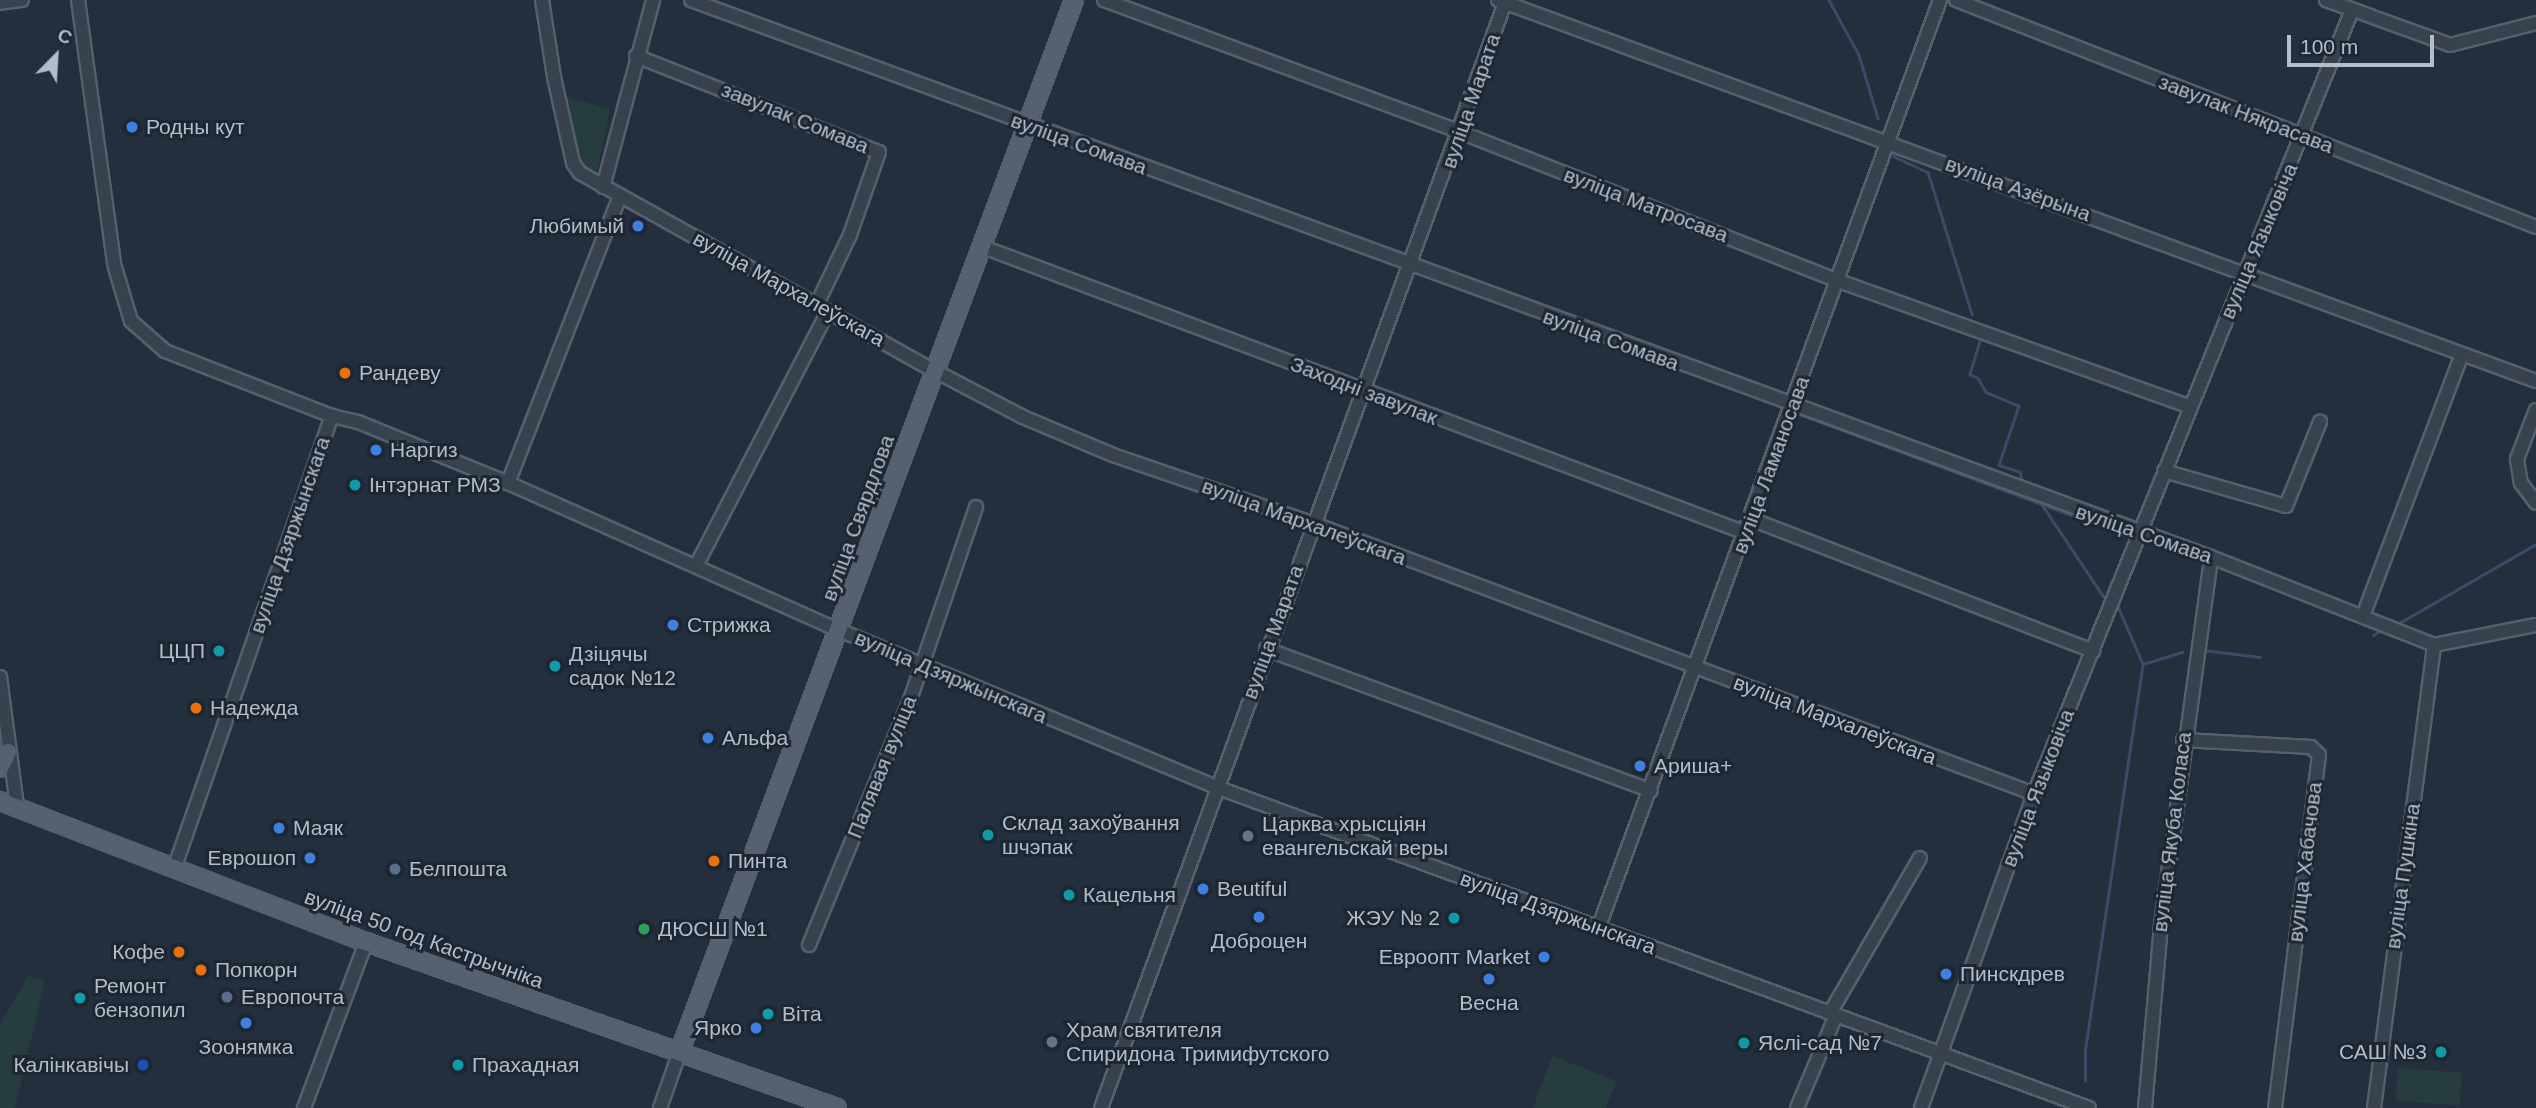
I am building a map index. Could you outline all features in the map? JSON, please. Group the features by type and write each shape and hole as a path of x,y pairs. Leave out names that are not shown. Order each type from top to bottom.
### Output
{"main road":[{"name":"вуліца Свярдлова","path":"680,1051 1029,126 1073,0"},
{"path":"0,768 8,752"},
{"name":"вуліца 50 год Кастрычніка","path":"0,801 366,942 837,1108"}],"street":[{"path":"0,3 22,0"},
{"path":"78,0 114,264 131,321 165,351 332,416"},
{"name":"вуліца Мархалеўскага","path":"542,0 573,163 580,173 936,371 1023,417 1113,455 1312,523 2034,794"},
{"path":"603,187 653,0"},
{"name":"вуліца Сомава","path":"691,0 1411,267 2211,558 2363,615 2434,645"},
{"name":"вуліца Матросава","path":"1104,0 1460,132 1839,281 2190,407"},
{"name":"вуліца Ламаносава","path":"1598,929 1793,407 1839,281 1885,142 1940,0"},
{"name":"завулак Някрасава","path":"1956,0 2536,227"},
{"path":"2326,0 2451,45 2536,23"},
{"name":"вуліца Марата","path":"1101,1108 1312,523 1365,393 1411,267 1460,132 1503,1"},
{"name":"вуліца Азёрына","path":"1503,1 2536,381"},
{"name":"вуліца Языковіча","path":"1921,1108 2034,794 2093,651 2137,533 2352,10"},
{"name":"завулак Сомава","path":"636,56 879,152 822,307"},
{"path":"508,483 620,196"},
{"name":"Заходні завулак","path":"983,247 1357,386 1365,393 1746,533"},
{"path":"696,566 822,307"},
{"path":"2363,615 2462,354"},
{"path":"2536,410 2517,459 2521,483 2536,503"},
{"name":"вуліца Дзяржынскага","path":"174,869 332,416 358,422 508,483 839,629 1216,788 1833,1014 2063,1103 2089,1108"},
{"path":"2164,471 2286,506 2320,422"},
{"name":"Палявая вуліца","path":"809,946 923,665 976,507"},
{"path":"1751,519 2093,651"},
{"name":"вуліца Якуба Коласа","path":"2145,1108 2161,925 2183,740 2211,558"},
{"path":"2434,645 2536,625"},
{"name":"вуліца Пушкіна","path":"2374,1108 2434,645"},
{"path":"1266,649 1651,791"},
{"path":"0,677 17,807"},
{"name":"вуліца Хабачова","path":"2183,740 2311,747 2319,755 2275,1108"},
{"path":"1797,1108 1833,1014 1920,858"},
{"path":"304,1108 366,942"},
{"path":"660,1108 680,1051"}],"green space":[{"path":"562,96 610,109 597,172 590,174 579,167"},
{"path":"28,976 45,980 15,1108 0,1108 0,1025"},
{"path":"1552,1056 1616,1081 1606,1108 1533,1108"},
{"path":"2398,1068 2462,1072 2460,1105 2396,1101"}],"waterway":[{"path":"1829,0 1859,55 1878,118"},
{"path":"1893,156 1928,172 1972,314"},
{"path":"1981,338 1970,374 1978,378 1986,392 2019,406 1999,465 2020,472 2022,480 2045,490"},
{"path":"1797,413 2125,535"},
{"path":"2041,503 2104,597"},
{"path":"2401,622 2536,544"},
{"path":"2117,604 2143,664"},
{"path":"2373,635 2380,631"},
{"path":"2203,650 2260,657"},
{"path":"2085,1081 2085,1050 2143,664 2182,652"}],"place":[{"name":"Родны кут","path":"132,127"},
{"name":"Любимый","path":"638,226"},
{"name":"Рандеву","path":"345,373"},
{"name":"Наргиз","path":"376,450"},
{"name":"Інтэрнат РМЗ","path":"355,485"},
{"name":"Стрижка","path":"673,625"},
{"name":"ЦЦП","path":"219,651"},
{"name":"Дзіцячы садок №12","path":"555,666"},
{"name":"Надежда","path":"196,708"},
{"name":"Альфа","path":"708,738"},
{"name":"Ариша+","path":"1640,766"},
{"name":"Маяк","path":"279,828"},
{"name":"Склад захоўвання шчэпак","path":"988,835"},
{"name":"Царква хрысціян евангельскай веры","path":"1248,836"},
{"name":"Еврошоп","path":"310,858"},
{"name":"Пинта","path":"714,861"},
{"name":"Белпошта","path":"395,869"},
{"name":"Beutiful","path":"1203,889"},
{"name":"Кацельня","path":"1069,895"},
{"name":"Доброцен","path":"1259,917"},
{"name":"ЖЭУ № 2","path":"1454,918"},
{"name":"ДЮСШ №1","path":"644,929"},
{"name":"Кофе","path":"179,952"},
{"name":"Евроопт Market","path":"1544,957"},
{"name":"Попкорн","path":"201,970"},
{"name":"Пинскдрев","path":"1946,974"},
{"name":"Весна","path":"1489,979"},
{"name":"Европочта","path":"227,997"},
{"name":"Ремонт бензопил","path":"80,998"},
{"name":"Віта","path":"768,1014"},
{"name":"Зоонямка","path":"246,1023"},
{"name":"Ярко","path":"756,1028"},
{"name":"Храм святителя Спиридона Тримифутского","path":"1052,1042"},
{"name":"Яслі-сад №7","path":"1744,1043"},
{"name":"САШ №3","path":"2441,1052"},
{"name":"Калінкавічы","path":"143,1065"},
{"name":"Прахадная","path":"458,1065"}]}
